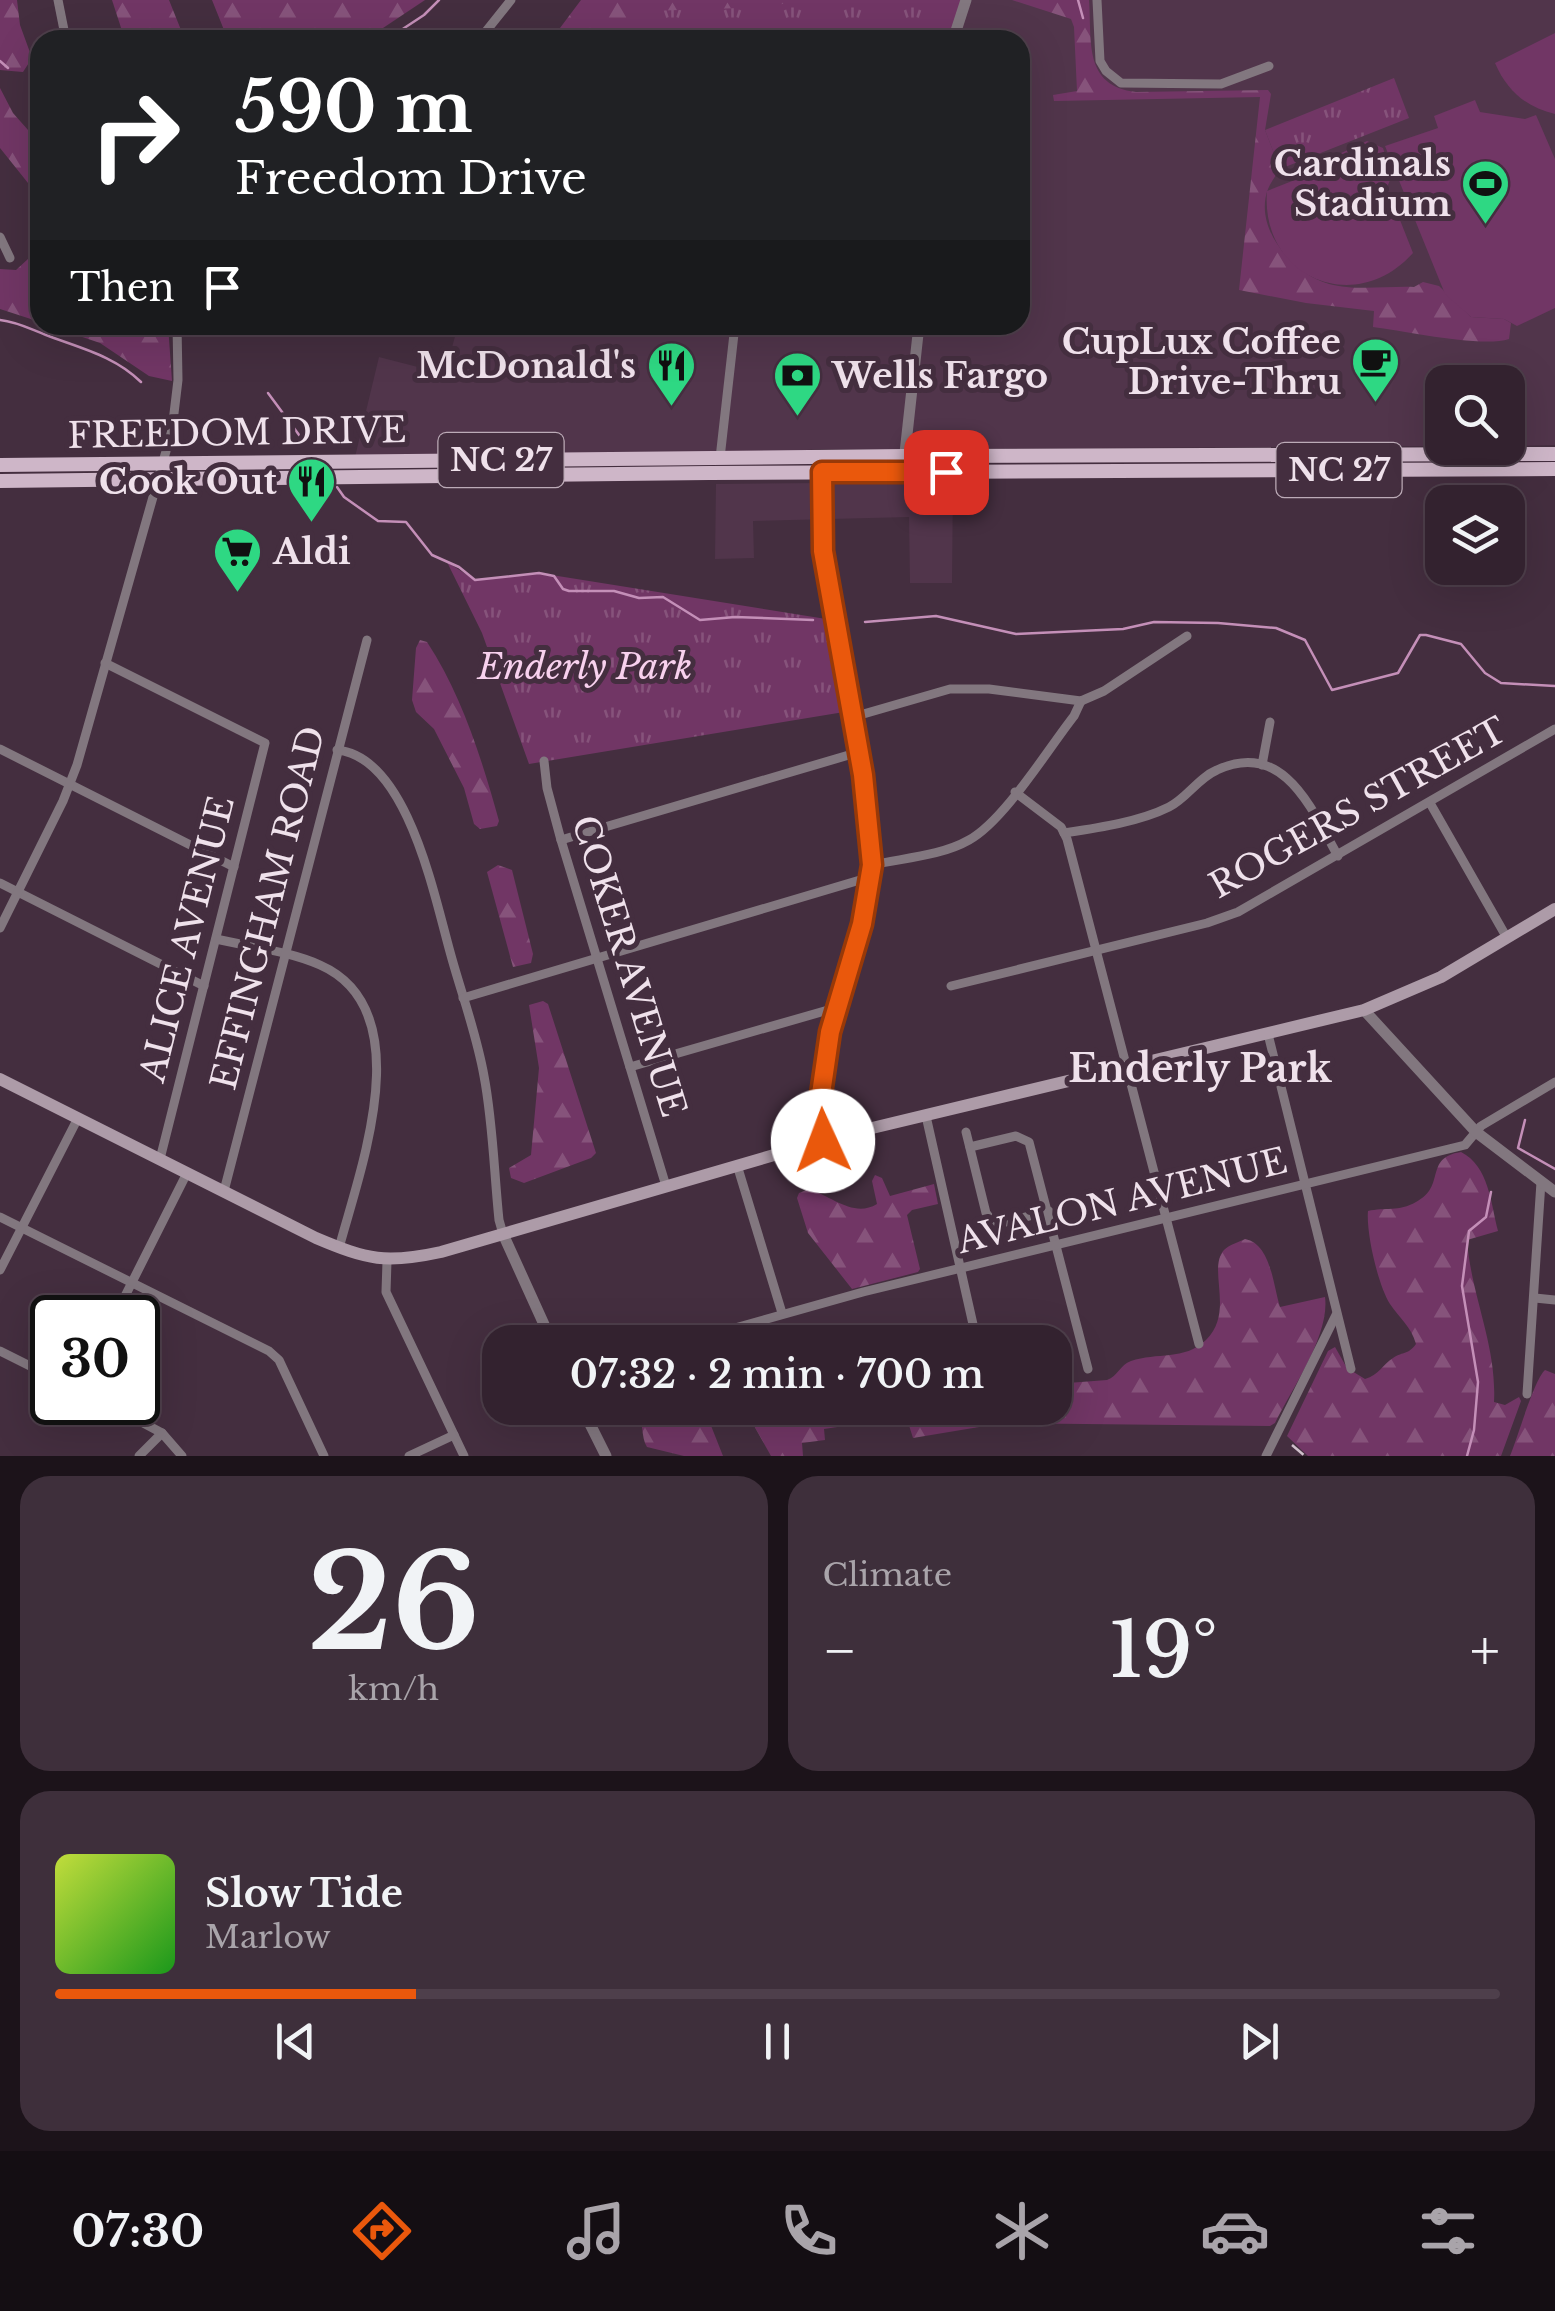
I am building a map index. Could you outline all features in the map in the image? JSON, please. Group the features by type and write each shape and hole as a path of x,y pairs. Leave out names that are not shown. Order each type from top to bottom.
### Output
{"main road":[{"name":"FREEDOM DRIVE","path":"1525,461 1555,454"},
{"name":"FREEDOM DRIVE","path":"0,465 720,458 903,464 1425,462"},
{"path":"638,474 659,468 713,468 720,458"},
{"path":"434,476 439,468 472,468 491,460"},
{"name":"FREEDOM DRIVE","path":"1525,461 1555,470"},
{"name":"FREEDOM DRIVE","path":"0,481 822,472 903,464"},
{"path":"0,1079 339,1248 387,1261 441,1252 823,1141 1364,1010 1420,988 1555,909"}],"street":[{"path":"58,0 64,30"},
{"path":"487,30 510,0"},
{"path":"956,30 966,0"},
{"path":"1097,0 1100,61 1121,83 1222,84 1269,66"},
{"path":"0,237 10,258"},
{"path":"0,928 70,784 176,408 177,335"},
{"path":"720,458 734,335"},
{"path":"903,464 918,335"},
{"path":"822,472 823,551 859,752 872,865 862,924 835,1008 821,1094 823,1141"},
{"path":"853,717 927,693 950,690 989,688 1081,700 1104,692 1187,636"},
{"name":"EFFINGHAM ROAD","path":"224,1190 367,640"},
{"name":"ALICE AVENUE","path":"105,663 265,743 160,1159"},
{"path":"872,865 968,841 994,820 1074,716 1081,700"},
{"path":"1262,765 1270,722"},
{"name":"ROGERS STREET","path":"951,986 1224,918 1430,804 1555,729"},
{"path":"0,749 234,867"},
{"path":"336,750 366,760 399,803 420,848 484,1074 499,1220 544,1325"},
{"path":"562,840 859,752"},
{"name":"COKER AVENUE","path":"544,761 547,788 666,1186"},
{"path":"1064,833 1164,809 1204,777 1226,766 1244,763 1262,765 1288,778 1302,793 1338,856"},
{"path":"1015,792 1064,833 1199,1344"},
{"path":"1430,804 1507,938"},
{"path":"463,998 860,880 871,880"},
{"path":"0,883 204,986"},
{"path":"216,939 320,964 347,984 362,1006 377,1052 379,1076 374,1112 339,1248"},
{"path":"630,1068 835,1008"},
{"path":"1364,1010 1476,1132 1555,1192"},
{"path":"1268,1034 1351,1369"},
{"name":"AVALON AVENUE","path":"744,1325 1465,1145 1476,1132 1555,1082"},
{"path":"926,1116 973,1325"},
{"path":"0,1270 78,1118"},
{"path":"966,1132 986,1213 992,1221 1048,1211"},
{"path":"970,1147 1016,1136 1026,1138 1032,1147 1088,1369"},
{"path":"738,1165 782,1314"},
{"path":"126,1295 188,1172"},
{"path":"1527,1394 1541,1182"},
{"path":"0,1217 276,1356 324,1456"},
{"path":"387,1261 386,1292 464,1456"},
{"path":"1535,1298 1555,1300"},
{"path":"1266,1456 1337,1315"},
{"path":"0,1350 30,1366"},
{"path":"146,1425 162,1434 182,1456"},
{"path":"590,1425 606,1456"},
{"path":"139,1456 162,1434"},
{"path":"409,1456 454,1435"}],"shaded area":[{"path":"967,0 1555,0 1555,445 1525,446 1525,365 1425,365 1425,446 906,449 920,335 1030,335 1030,30 958,30"},
{"path":"455,335 916,335 903,449 821,449 722,456 355,457 379,357 445,374"},
{"path":"953,482 952,583 910,583 909,517 753,521 754,558 715,559 716,484"}],"green space":[{"path":"0,0 17,0 30,61 23,72 0,70"},
{"path":"112,0 169,0 181,30 122,30"},
{"path":"212,0 425,0 380,30 224,30"},
{"path":"581,0 795,0 772,7 648,11 630,30 558,30"},
{"path":"587,0 965,0 955,30 566,30"},
{"path":"1012,0 1089,0 1094,59 1107,81 1119,88 1136,92 1268,90 1271,94 1265,130 1280,169 1268,189 1266,219 1271,234 1290,260 1315,279 1339,286 1414,287 1423,282 1439,286 1471,317 1511,323 1509,339 1463,340 1373,327 1374,311 1239,290 1260,97 1054,101 1053,95 1077,91 1071,19"},
{"path":"1555,33 1555,114 1519,96 1505,82 1495,63"},
{"path":"1394,78 1409,118 1280,169 1265,130"},
{"path":"0,88 13,113 30,128 28,183 0,148"},
{"name":"Cardinals Stadium","path":"1475,100 1480,112 1525,119 1536,115 1555,159 1555,308 1517,326 1504,319 1471,317 1445,294 1385,146 1438,128 1434,116"},
{"path":"1367,141 1383,148 1392,176 1387,187 1413,253 1390,273 1365,283 1339,285 1316,279 1295,266 1279,246 1269,221 1267,191 1335,164 1339,154"},
{"path":"30,257 30,319 0,309 0,269 16,270"},
{"path":"76,335 169,335 172,381 149,376 100,343"},
{"name":"Enderly Park","path":"447,562 475,580 539,573 826,619 844,712 529,764 482,633"},
{"path":"420,640 427,642 461,706 486,775 499,821 497,826 480,829 474,824 464,788 434,729 416,712 412,700"},
{"path":"498,865 512,870 533,954 531,963 513,967 487,872"},
{"path":"543,1001 548,1004 596,1153 524,1183 511,1178 509,1168 531,1155 539,1068 529,1005"},
{"path":"1461,1152 1478,1166 1483,1176 1498,1231 1467,1240 1492,1361 1494,1402 1505,1405 1519,1397 1521,1401 1501,1456 1308,1456 1287,1436 1328,1351 1335,1347 1347,1368 1365,1379 1416,1344 1381,1285 1368,1211 1416,1202 1431,1188 1442,1160"},
{"path":"875,1175 882,1178 890,1196 934,1184 938,1204 912,1210 907,1215 918,1272 852,1289 808,1233 797,1198 809,1189 852,1208 868,1208 877,1204 872,1181"},
{"path":"1245,1239 1254,1242 1266,1257 1280,1307 1325,1297 1316,1345 1275,1423 1072,1424 1072,1383 1107,1380 1131,1361 1179,1354 1206,1340 1219,1317 1218,1268 1226,1248"},
{"path":"1545,1370 1555,1374 1555,1456 1510,1456 1531,1397"},
{"path":"642,1425 711,1425 723,1456 684,1456 647,1447"},
{"path":"754,1425 850,1425 824,1429 825,1440 802,1443 803,1456 771,1456"},
{"path":"909,1425 991,1425 913,1438"}],"waterway":[{"path":"401,30 439,0"},
{"path":"1078,0 1083,18"},
{"path":"0,61 8,68"},
{"path":"0,320 30,329"},
{"path":"47,335 96,354 141,382"},
{"path":"268,393 305,443"},
{"path":"337,487 344,497 378,521 406,522 432,555 459,567 475,580 539,573 554,576 569,591 663,597 700,620 813,620"},
{"path":"865,622 936,616 1016,634 1123,629 1154,622 1276,628 1305,640 1332,690 1398,673 1420,635 1426,635 1461,644 1485,673 1501,683 1555,686"},
{"path":"1525,1120 1518,1148 1555,1169"},
{"path":"1467,1456 1474,1430 1478,1382 1462,1286 1469,1231 1486,1217 1491,1192"}],"railway":[{"path":"1292,1445 1305,1456"}],"place":[{"name":"Cardinals Stadium","path":"1486,226"},
{"name":"CupLux Coffee Drive-Thru","path":"1376,404"},
{"name":"McDonald's","path":"671,408"},
{"name":"Wells Fargo","path":"797,418"},
{"name":"Cook Out","path":"312,524"},
{"name":"Aldi","path":"238,594"}],"district":[{"name":"Enderly Park","path":"1200,1069"}],"route":[{"path":"823,1141 821,1094 830,1032 862,924 872,865 863,775 823,551 822,472 946,472"}]}
